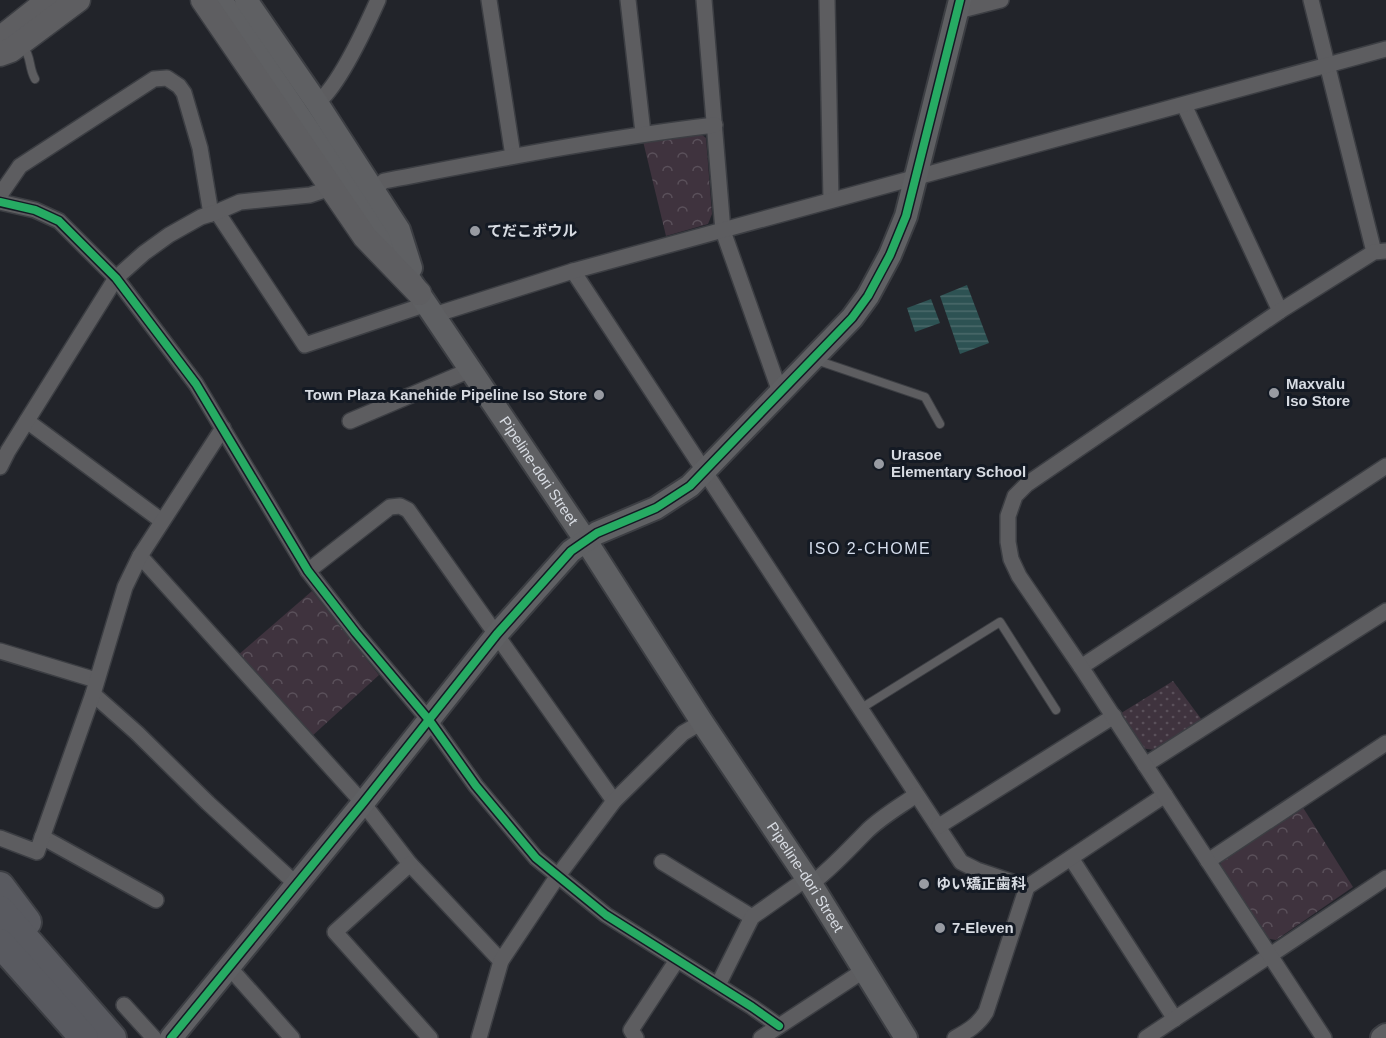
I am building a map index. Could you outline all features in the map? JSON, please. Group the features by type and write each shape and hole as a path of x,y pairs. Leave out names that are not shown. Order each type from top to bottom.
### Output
{"highway":[{"path":"0,886 24,917 33,933 37,952"},
{"path":"0,910 112,1038"},
{"path":"0,943 84,1038"}],"main road":[{"path":"8,42 78,0"},
{"path":"203,0 365,237 427,304"},
{"name":"Pipeline-dori Street","path":"222,0 586,542 808,881 906,1038"},
{"path":"246,0 317,103 399,230 427,304"},
{"path":"8,42 41,4"},
{"path":"171,1038 363,803 497,634 571,551 597,533 656,508 690,486 852,318 868,296 890,255 906,216 959,6"},
{"path":"1382,1038 1386,1035"}],"street":[{"path":"317,103 327,96 378,0"},
{"path":"489,0 513,156"},
{"path":"628,0 643,134"},
{"path":"704,0 723,231 780,392"},
{"path":"827,0 831,200"},
{"path":"959,6 1001,0"},
{"path":"1311,0 1326,65 1380,251 1280,311 1027,483 1015,496 1010,506 1007,528 1011,559 1018,576 1081,667 1324,1038"},
{"path":"0,195 20,166 154,79 161,77 173,81 184,93 200,148 214,213 305,345 427,304 573,271 1386,49"},
{"path":"1184,105 1280,311"},
{"path":"374,189 384,181 513,156 643,134 715,125"},
{"path":"0,467 116,278 169,235 201,217 240,202 310,195 332,188"},
{"path":"0,202 35,210 59,221 116,278 196,384 308,571 356,633 429,720 476,786 536,858 606,915 779,1026"},
{"path":"573,271 961,862 977,870 1028,887"},
{"path":"350,421 470,370"},
{"path":"27,421 162,521"},
{"path":"0,838 37,852 95,687 125,587 140,556 222,428"},
{"path":"1081,667 1386,466"},
{"path":"308,571 390,507 400,506 408,510 614,801"},
{"path":"140,556 363,803 410,864 501,961"},
{"path":"1145,765 1386,611"},
{"path":"0,651 95,687 137,733 296,884"},
{"path":"939,826 1114,717"},
{"path":"479,1038 501,961 557,877 614,801 683,733 702,722"},
{"path":"1208,861 1386,743"},
{"path":"718,985 752,917 823,874 886,816 916,795"},
{"path":"955,1038 974,1028 986,1012 1028,887 1165,795"},
{"path":"42,837 156,900"},
{"path":"1071,858 1175,1019"},
{"path":"662,862 752,917"},
{"path":"410,864 335,932 430,1038"},
{"path":"1146,1038 1386,878"},
{"path":"631,1035 677,960"},
{"path":"229,967 292,1038"},
{"path":"761,1038 863,970"},
{"path":"124,1005 154,1038"}],"lane":[{"path":"8,42 30,56 29,70 35,79"},
{"path":"812,358 925,397 940,424"},
{"path":"860,709 1000,622 1056,710"}],"green space":[{"path":"697,131 706,138 712,214 708,224 666,236 642,137"},
{"path":"312,591 379,675 311,737 237,656"},
{"path":"1173,681 1202,720 1155,750 1139,748 1118,715"},
{"path":"1302,806 1353,887 1276,940 1265,938 1220,868 1222,858"}],"shaded area":[{"path":"967,285 989,343 960,354 940,296"},
{"path":"931,299 940,323 915,332 907,308"}],"cycle path":[{"path":"171,1038 363,803 497,634 571,551 597,533 656,508 690,486 852,318 868,296 890,255 906,216 960,0"},
{"path":"0,202 35,210 59,221 116,278 196,384 308,571 356,633 429,720 476,786 536,858 606,915 779,1026"}],"place":[{"name":"てだこボウル","path":"475,231"},
{"name":"Maxvalu Iso Store","path":"1274,393"},
{"name":"Town Plaza Kanehide Pipeline Iso Store","path":"599,395"},
{"name":"Urasoe Elementary School","path":"879,464"},
{"name":"ゆい矯正歯科","path":"924,884"},
{"name":"7-Eleven","path":"940,928"}],"district":[{"name":"ISO 2-CHOME","path":"870,548"}]}
